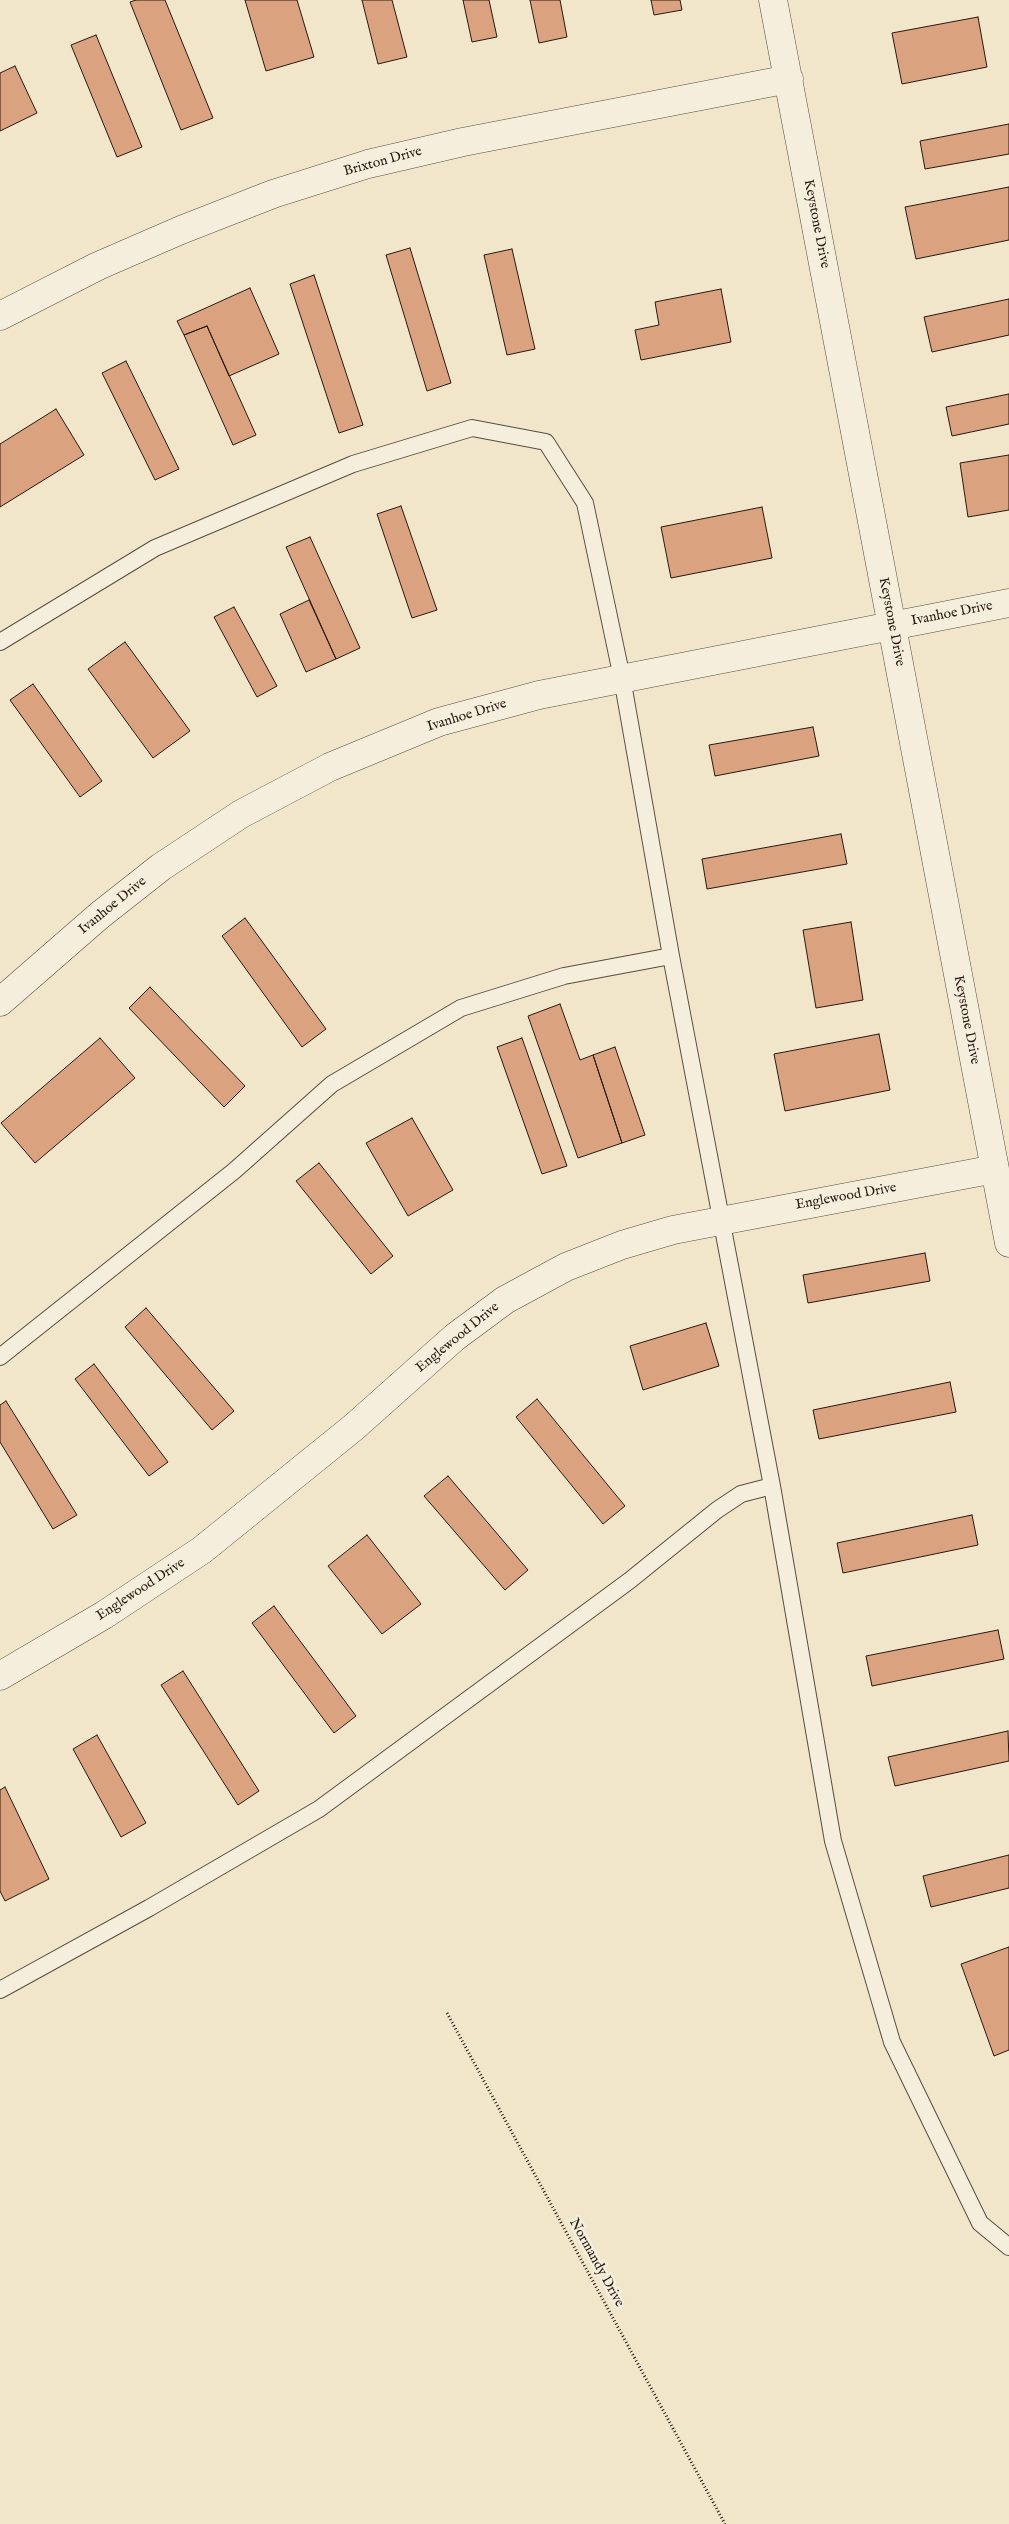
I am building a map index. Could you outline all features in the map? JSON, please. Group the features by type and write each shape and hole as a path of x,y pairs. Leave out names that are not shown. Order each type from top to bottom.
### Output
{"street":[{"name":"Keystone Drive","path":"773,0 1009,1243"},
{"name":"Brixton Drive","path":"0,316 98,266 182,230 272,194 368,164 463,142 789,79"},
{"name":"Ivanhoe Drive","path":"0,1002 100,914 161,867 241,814 330,767 439,722 539,695 1009,603"},
{"name":"Englewood Drive","path":"0,1676 104,1615 202,1550 317,1458 455,1337 505,1300 566,1268 622,1245 673,1230 995,1170"}],"lane":[{"path":"0,642 155,548 353,464 472,428 546,442 585,503 622,678 671,956 772,1486 833,1841 892,2042 980,2223 1009,2247"},
{"path":"0,1357 234,1171 332,1084 461,1008 564,976 671,956"},
{"path":"0,1990 149,1908 319,1809 630,1581 718,1510 741,1494 772,1486"}],"path":[{"name":"Normandy Drive","path":"447,2013 725,2524"}],"building":[{"path":"136,0 165,0 213,118 181,130 130,2"},
{"path":"245,0 297,0 314,57 266,71"},
{"path":"362,0 392,0 407,57 378,64"},
{"path":"463,0 489,0 497,37 472,42"},
{"path":"530,0 560,0 567,37 539,43"},
{"path":"651,0 680,0 682,10 654,15"},
{"path":"978,17 987,67 902,84 892,33"},
{"path":"96,35 142,147 117,157 71,45"},
{"path":"15,66 37,113 0,131 0,73"},
{"path":"1009,124 1009,154 925,169 920,141"},
{"path":"1009,187 1009,240 916,259 905,207"},
{"path":"410,248 451,383 427,391 386,255"},
{"path":"512,249 535,349 507,355 484,255"},
{"path":"314,275 363,425 339,433 290,284"},
{"path":"250,288 279,354 229,376 207,326 184,335 177,321"},
{"path":"721,289 731,342 641,360 635,330 659,325 655,302"},
{"path":"1009,299 1009,335 932,352 924,317"},
{"path":"207,326 256,435 233,445 184,335"},
{"path":"126,361 179,469 155,480 102,373"},
{"path":"1009,394 1009,424 952,436 946,407"},
{"path":"56,409 84,455 0,507 0,444"},
{"path":"1009,455 1009,510 968,517 960,463"},
{"path":"401,506 437,610 412,618 377,514"},
{"path":"762,507 772,558 671,578 661,527"},
{"path":"310,537 360,648 336,659 286,547"},
{"path":"309,600 336,659 306,672 280,614"},
{"path":"234,607 277,686 257,697 214,617"},
{"path":"125,642 190,731 153,758 88,669"},
{"path":"33,684 102,781 80,797 10,700"},
{"path":"813,727 819,756 715,776 709,745"},
{"path":"841,834 847,864 707,889 702,859"},
{"path":"245,918 326,1029 302,1047 222,936"},
{"path":"851,922 863,1000 816,1008 803,930"},
{"path":"150,987 245,1086 224,1107 129,1008"},
{"path":"560,1004 580,1060 593,1055 622,1143 578,1158 528,1016"},
{"path":"879,1034 890,1090 785,1111 774,1054"},
{"path":"100,1038 135,1078 35,1163 1,1123"},
{"path":"522,1038 567,1166 542,1174 497,1047"},
{"path":"615,1047 645,1135 622,1143 593,1055"},
{"path":"412,1118 453,1190 408,1216 366,1143"},
{"path":"319,1163 393,1256 371,1274 296,1181"},
{"path":"925,1253 930,1281 808,1303 803,1275"},
{"path":"146,1308 234,1411 212,1430 125,1327"},
{"path":"706,1323 719,1366 643,1390 630,1346"},
{"path":"94,1364 168,1462 149,1476 75,1379"},
{"path":"950,1382 956,1412 819,1439 813,1410"},
{"path":"537,1399 625,1506 603,1524 516,1417"},
{"path":"6,1401 77,1515 53,1529 0,1442 0,1405"},
{"path":"448,1476 528,1570 505,1590 424,1496"},
{"path":"972,1515 978,1545 843,1573 837,1543"},
{"path":"367,1535 421,1604 382,1634 328,1566"},
{"path":"274,1606 356,1716 334,1733 252,1623"},
{"path":"998,1630 1004,1659 872,1686 866,1656"},
{"path":"183,1671 259,1791 238,1805 161,1685"},
{"path":"1008,1731 1009,1761 895,1786 888,1757"},
{"path":"97,1735 146,1823 121,1837 73,1749"},
{"path":"5,1787 49,1879 5,1901 0,1891 0,1790"},
{"path":"1009,1855 1009,1888 931,1907 923,1876"},
{"path":"1009,1947 1009,2050 994,2056 961,1964"}]}
